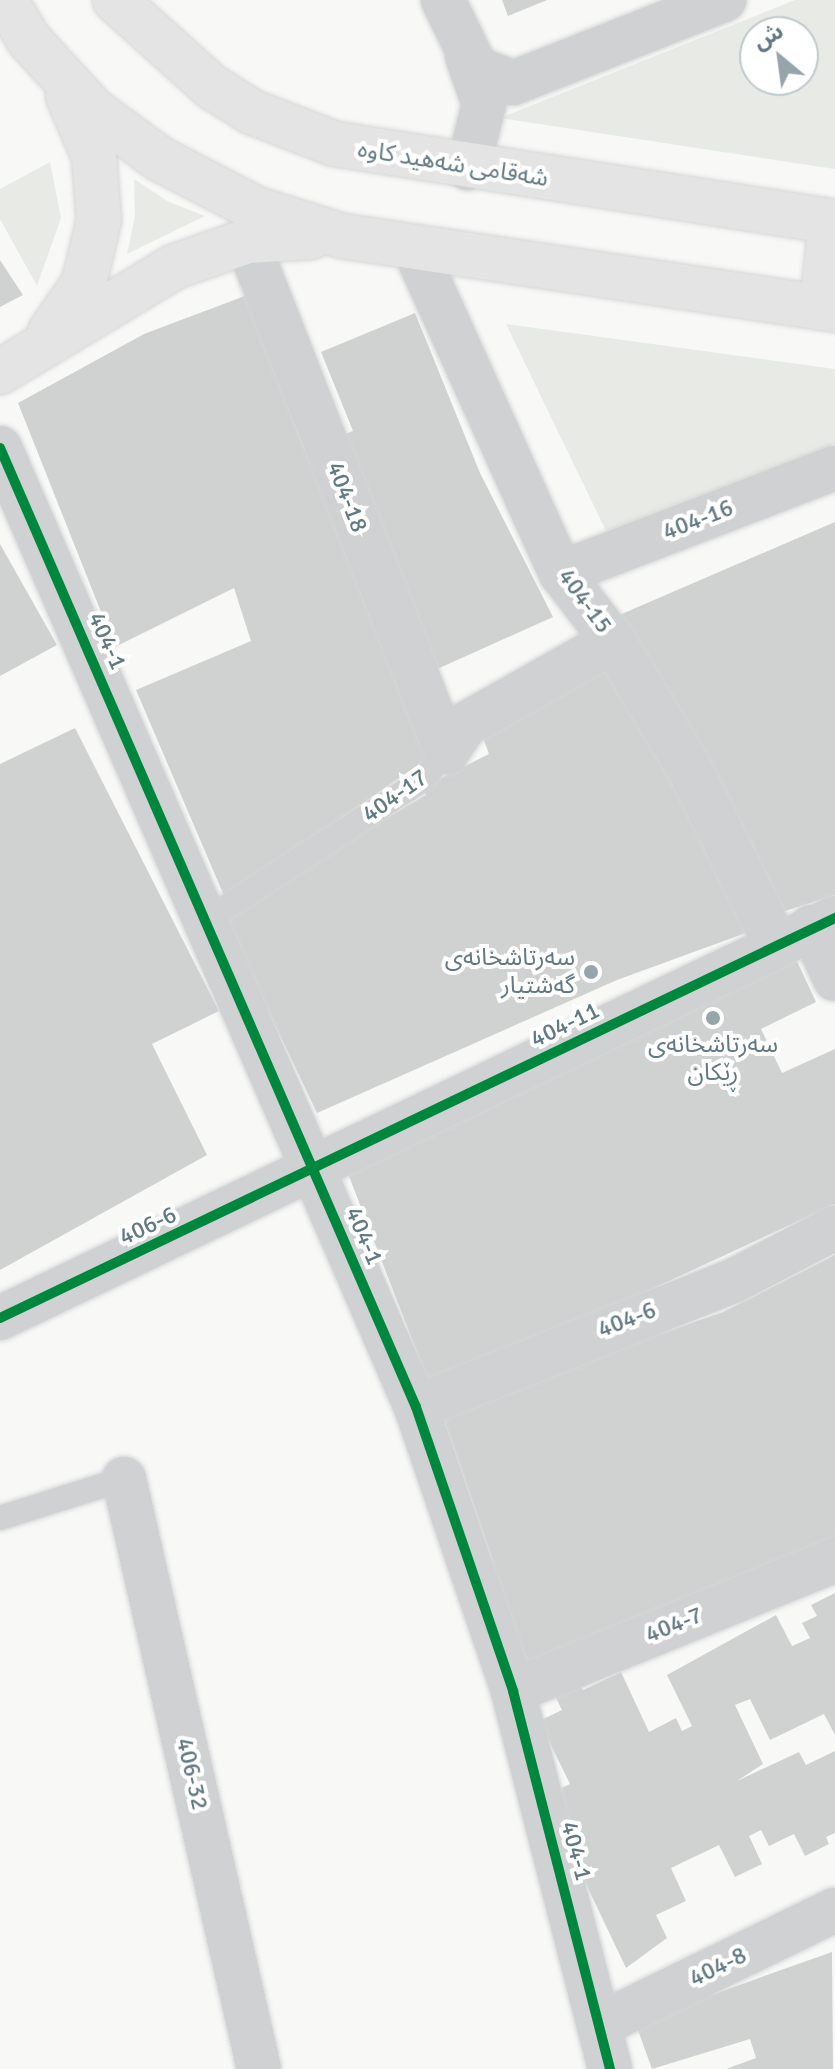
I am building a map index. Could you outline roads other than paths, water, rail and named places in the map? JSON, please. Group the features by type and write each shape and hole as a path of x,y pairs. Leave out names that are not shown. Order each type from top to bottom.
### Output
{"main road":[{"path":"5,0 55,72 89,139 99,220 75,302 36,350"},
{"name":"شەقامی شەهید کاوە","path":"115,0 175,60 252,112 381,156 833,222"},
{"path":"55,72 123,134 185,174 256,209 342,236 658,279 828,309 833,222"},
{"path":"0,372 174,267 247,241 342,236"}],"street":[{"path":"443,0 484,104 468,168"},
{"path":"467,56 487,76 527,81 724,0"},
{"name":"404-18","path":"247,241 447,752"},
{"name":"404-15","path":"414,248 561,573 613,641 691,772 807,930 835,979"},
{"name":"404-1","path":"0,448 208,919 416,1407 513,1691 601,2024 610,2069"},
{"name":"404-16","path":"561,573 835,468"},
{"name":"404-17","path":"447,752 466,724 613,641"},
{"name":"404-11","path":"313,1169 807,930"},
{"name":"406-6","path":"2,1314 313,1169"},
{"name":"404-6","path":"416,1407 733,1281 835,1228"},
{"name":"406-32","path":"124,1479 259,2069"},
{"name":"404-7","path":"513,1691 835,1560"},
{"name":"404-8","path":"601,2024 832,1920"}],"lane":[{"name":"404-17","path":"208,919 422,780 447,752"},
{"path":"0,1518 124,1479"}],"place":[{"name":"سەرتاشخانەی گەشتیار","path":"591,972"},
{"name":"سەرتاشخانەی ڕێکان","path":"713,1018"}]}
